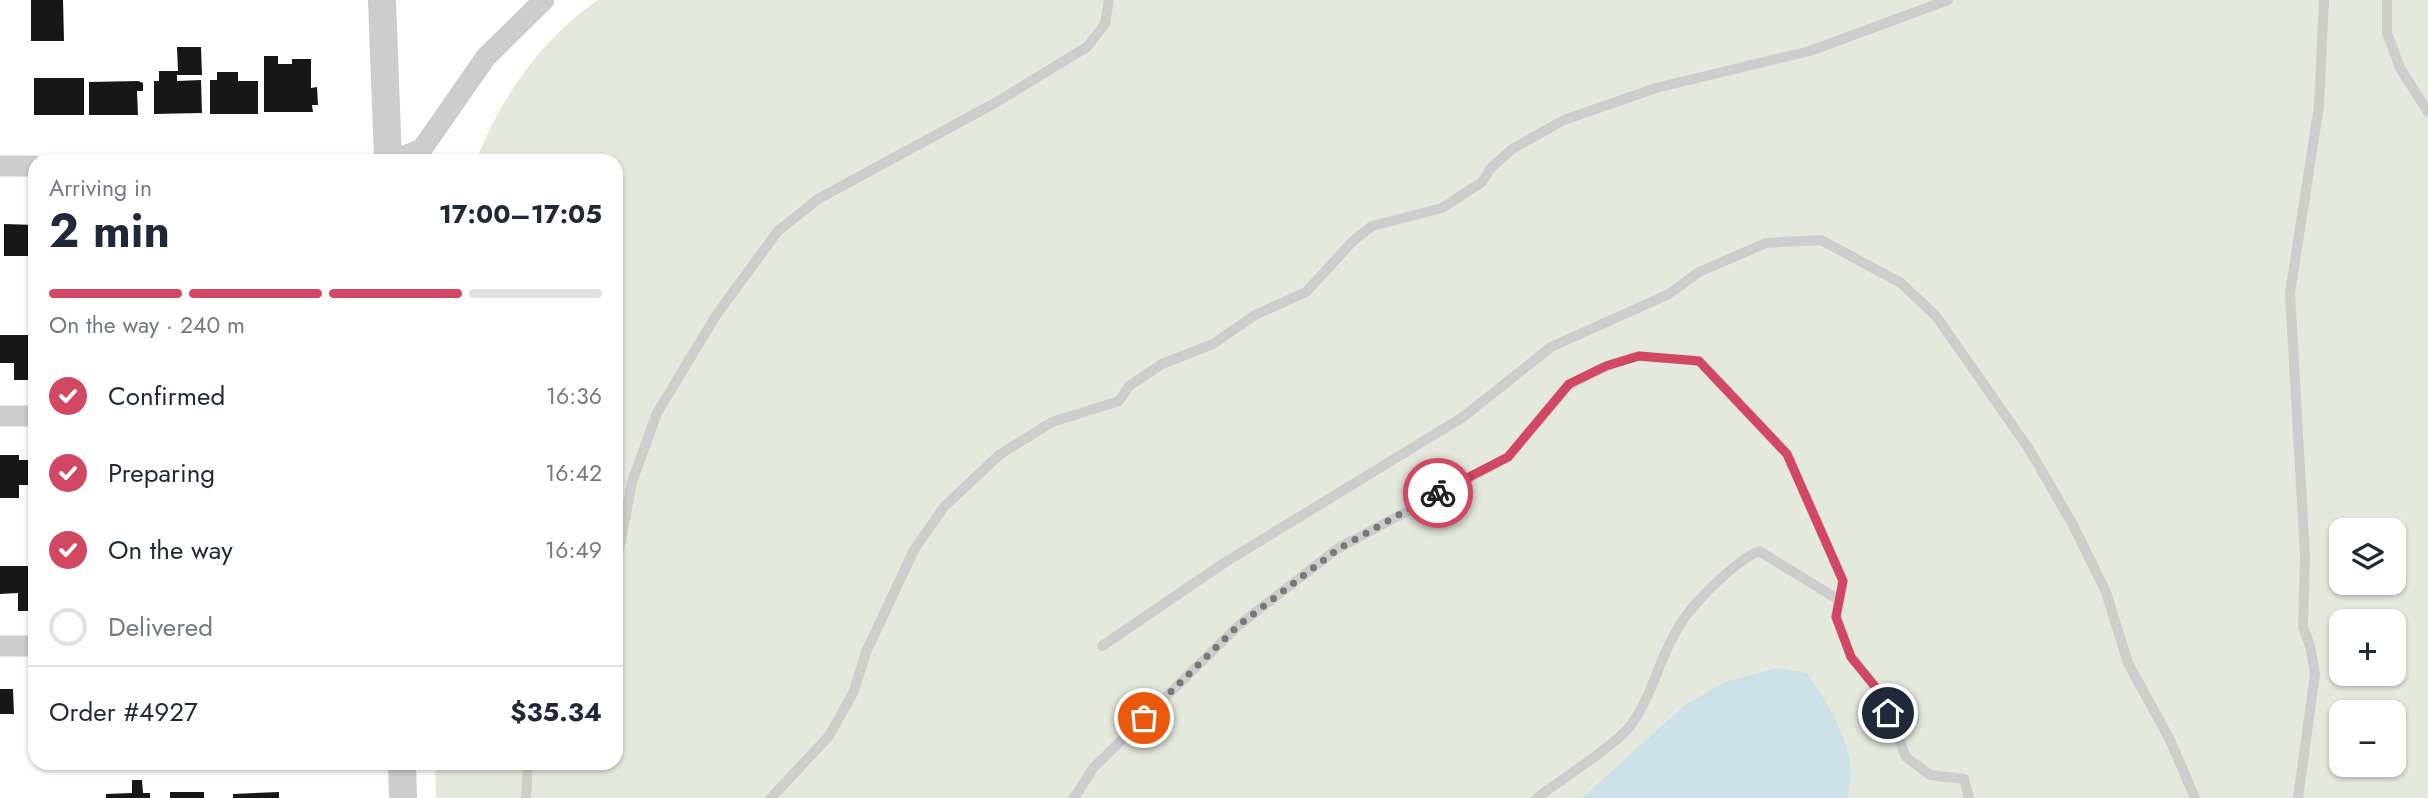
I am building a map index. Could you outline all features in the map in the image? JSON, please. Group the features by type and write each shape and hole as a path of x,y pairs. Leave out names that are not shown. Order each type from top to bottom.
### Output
{"street":[{"path":"382,0 389,154"},
{"path":"408,154 422,149 486,57 544,0"},
{"path":"0,166 28,166"},
{"path":"0,416 28,416"},
{"path":"0,646 28,646"},
{"path":"402,770 403,798"}],"lane":[{"path":"623,529 632,482 657,413 717,314 778,231 818,200 995,103 1087,47 1105,24 1109,0"},
{"path":"771,798 829,736 854,691 866,652 914,550 944,507 999,455 1052,422 1119,401 1129,386 1162,364 1213,344 1255,315 1306,292 1353,241 1372,226 1442,208 1482,182 1490,169 1512,149 1564,120 1656,88 1810,51 1948,0"},
{"path":"2298,798 2315,674 2303,627 2305,556 2290,293 2319,106 2324,0"},
{"path":"2387,0 2387,33 2400,68 2428,112"},
{"path":"1102,646 1224,564 1463,417 1551,347 1669,294 1699,272 1766,243 1821,240 1901,283 1936,316 2029,449 2072,523 2106,592 2128,663 2170,740 2195,798"},
{"path":"1074,798 1094,767 1239,625 1338,549 1508,457 1569,384 1606,366 1639,356 1699,361 1787,454 1843,581 1836,617 1851,657 1881,694 1906,757 1930,775 1964,779 1969,798"},
{"path":"1537,798 1630,727 1654,685 1678,627 1726,574 1746,557 1759,551 1773,557 1839,600"},
{"path":"526,798 528,770"}],"shaded area":[{"path":"598,0 2428,0 2428,798 436,798 435,770 623,770 623,154 479,154 511,92 541,51 577,15"}],"water":[{"path":"1778,668 1807,673 1842,732 1850,764 1847,798 1582,798 1685,705 1725,682"}],"building":[{"path":"31,0 63,0 64,41 31,41"},
{"path":"177,47 201,47 202,75 177,75 177,81 201,80 202,113 154,114 154,81 159,81 159,71 178,71"},
{"path":"264,56 278,56 278,64 292,64 292,59 311,59 311,88 317,87 318,105 312,105 313,112 264,112"},
{"path":"217,72 238,72 238,81 258,81 258,114 210,114 210,80 217,80"},
{"path":"34,78 84,78 84,115 34,115"},
{"path":"89,82 143,83 143,91 137,91 138,115 89,115"},
{"path":"4,224 28,225 28,256 4,256"},
{"path":"0,335 28,335 28,380 14,380 14,363 0,363"},
{"path":"0,455 19,455 19,460 28,460 28,485 19,485 19,498 0,498"},
{"path":"0,566 28,566 28,611 18,611 18,593 0,594"},
{"path":"0,689 13,689 14,714 0,714"},
{"path":"132,780 142,780 143,793 150,793 150,798 106,798 106,794 132,793"},
{"path":"170,792 204,792 204,798 170,798"},
{"path":"279,792 279,798 233,798 233,794"}],"way so far":[{"path":"1144,718 1239,625 1338,549 1438,493"}],"route":[{"path":"1438,493 1508,457 1569,384 1606,366 1639,356 1699,361 1787,454 1826,548 1843,581 1836,617 1851,657 1881,694 1888,713"}]}
